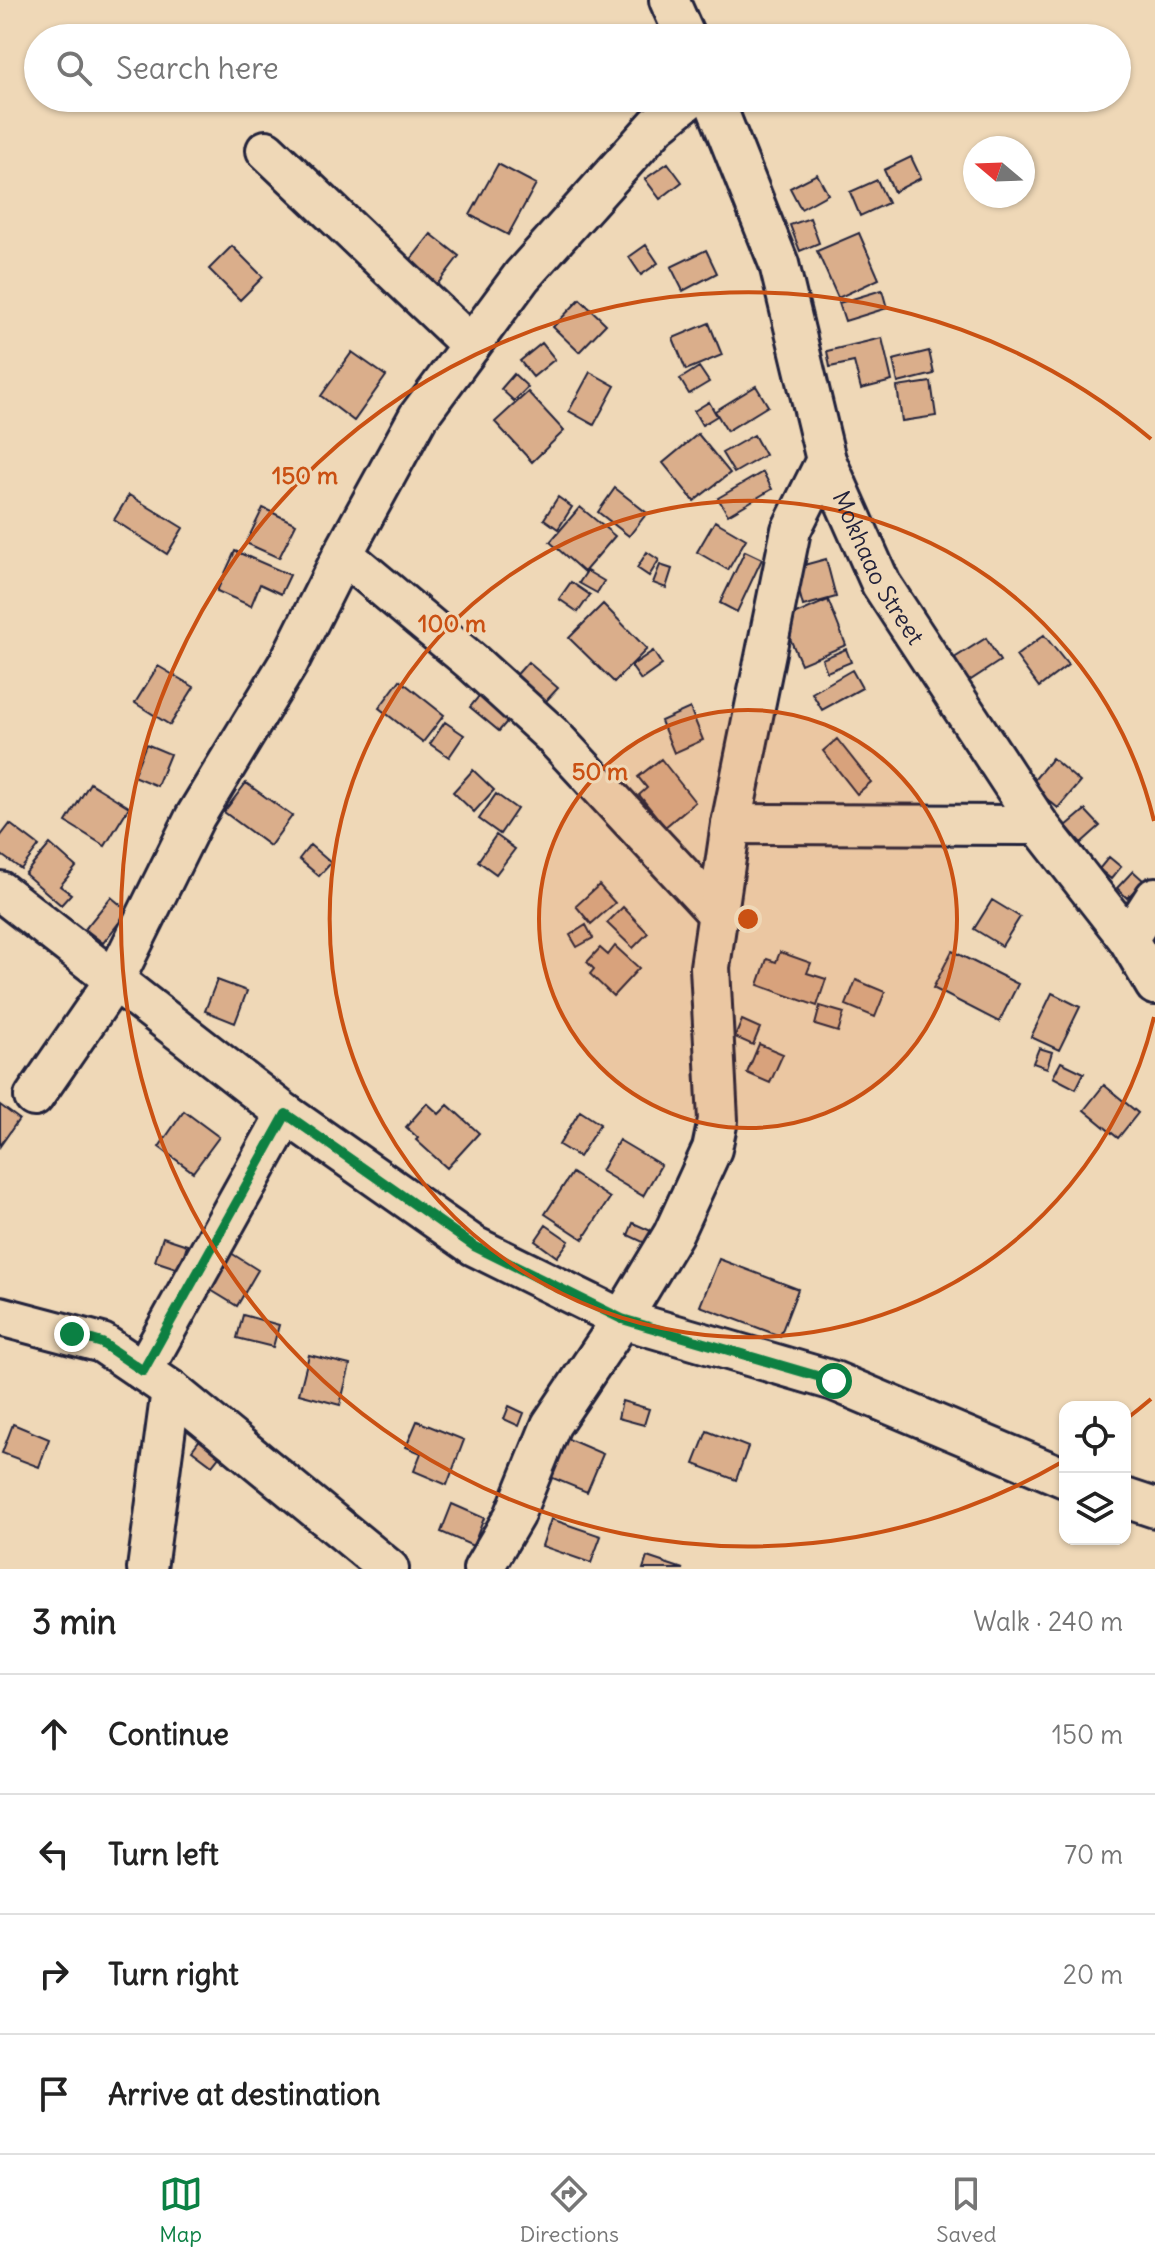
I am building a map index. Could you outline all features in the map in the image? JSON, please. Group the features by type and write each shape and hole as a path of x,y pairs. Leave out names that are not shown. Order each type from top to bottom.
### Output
{"street":[{"path":"669,0 680,24"},
{"path":"34,1097 114,981 195,817 289,662 343,554 418,417 533,264 657,125 673,112"},
{"name":"Mokhaao Street","path":"719,112 779,264 826,460 881,584 1039,825 1128,939 1155,985"},
{"path":"266,150 471,345"},
{"path":"483,1569 514,1516 551,1425 622,1319 673,1234 712,1149 718,1120 710,967 731,824 791,530 826,460"},
{"path":"343,554 472,662 551,734 718,914"},
{"path":"731,824 1039,825"},
{"path":"0,891 286,1114 474,1246 622,1319 834,1381 1059,1475"},
{"path":"1128,939 1155,897"},
{"path":"147,1569 157,1380 286,1114"},
{"path":"0,1316 102,1343 157,1380 389,1569"},
{"path":"1131,1500 1155,1508"}],"building":[{"path":"911,157 921,178 894,192 884,170"},
{"path":"668,163 682,182 660,199 645,179"},
{"path":"498,164 536,184 508,235 470,215"},
{"path":"817,174 828,194 801,209 790,188"},
{"path":"877,180 888,203 860,216 850,192"},
{"path":"810,218 819,243 800,251 790,225"},
{"path":"859,233 879,279 838,298 817,251"},
{"path":"431,234 459,256 436,286 408,263"},
{"path":"646,245 658,263 641,275 629,257"},
{"path":"232,246 263,277 240,300 209,269"},
{"path":"706,250 717,273 683,291 671,267"},
{"path":"882,290 887,308 845,321 839,303"},
{"path":"580,299 606,324 579,352 553,327"},
{"path":"709,323 722,355 686,370 673,338"},
{"path":"882,338 892,381 861,389 854,362 830,367 827,351"},
{"path":"542,343 555,359 533,377 520,361"},
{"path":"929,351 934,374 898,383 893,360"},
{"path":"352,352 386,376 354,421 321,396"},
{"path":"699,367 709,382 689,394 680,379"},
{"path":"590,372 615,386 594,425 569,411"},
{"path":"514,374 528,387 514,401 501,389"},
{"path":"931,382 936,416 902,421 897,387"},
{"path":"756,386 768,406 727,431 715,411"},
{"path":"528,392 564,431 532,462 495,422"},
{"path":"709,402 717,416 702,425 694,411"},
{"path":"698,434 730,473 694,501 663,463"},
{"path":"754,435 765,455 734,473 722,453"},
{"path":"763,472 772,489 728,515 718,498"},
{"path":"615,488 647,513 629,536 598,512"},
{"path":"129,495 183,528 167,554 114,520"},
{"path":"558,497 572,507 558,529 544,519"},
{"path":"580,507 615,536 584,572 550,542"},
{"path":"263,508 296,524 279,558 246,543"},
{"path":"715,521 746,539 728,570 697,552"},
{"path":"235,551 290,575 281,594 260,584 251,606 217,591"},
{"path":"745,551 762,559 737,612 720,603"},
{"path":"647,552 659,560 649,576 637,568"},
{"path":"826,559 836,597 803,606 793,568"},
{"path":"660,565 672,569 666,588 653,583"},
{"path":"587,571 604,581 597,593 579,583"},
{"path":"571,582 590,595 578,612 559,599"},
{"path":"828,600 846,645 801,664 782,620"},
{"path":"603,604 647,649 614,682 569,638"},
{"path":"1044,635 1068,665 1039,687 1016,656"},
{"path":"986,638 1000,661 963,685 948,662"},
{"path":"846,649 851,662 827,672 822,659"},
{"path":"653,651 662,665 641,680 631,666"},
{"path":"528,662 558,688 534,714 505,688"},
{"path":"158,666 194,687 170,725 135,703"},
{"path":"852,670 862,688 822,710 812,693"},
{"path":"400,680 444,715 423,742 379,708"},
{"path":"488,685 517,710 499,731 470,707"},
{"path":"690,708 703,740 674,753 661,721"},
{"path":"445,722 464,735 449,757 430,744"},
{"path":"837,739 871,782 857,794 823,751"},
{"path":"146,744 170,754 157,786 133,776"},
{"path":"1052,758 1080,782 1058,808 1030,785"},
{"path":"661,759 695,802 665,827 639,795 647,788 638,777"},
{"path":"473,770 494,790 474,812 453,792"},
{"path":"90,783 129,807 105,846 66,822"},
{"path":"246,783 292,816 270,846 224,812"},
{"path":"496,794 517,809 500,834 479,819"},
{"path":"1085,810 1100,826 1081,843 1066,826"},
{"path":"10,824 39,846 21,869 0,854 0,837"},
{"path":"496,835 515,849 496,874 478,861"},
{"path":"50,844 76,867 60,886 71,894 61,905 25,874"},
{"path":"310,845 331,863 319,876 299,859"},
{"path":"1109,857 1121,867 1111,879 1099,869"},
{"path":"1133,871 1144,881 1127,898 1117,888"},
{"path":"599,885 615,903 591,924 576,906"},
{"path":"111,897 128,911 103,943 85,929"},
{"path":"992,900 1020,917 1002,946 974,929"},
{"path":"623,907 648,933 633,948 607,923"},
{"path":"586,925 593,938 577,947 570,935"},
{"path":"615,946 639,968 613,996 590,974 594,969 587,962 600,948 608,955"},
{"path":"952,951 1018,984 999,1022 933,988"},
{"path":"780,952 811,963 807,973 826,979 817,1006 758,985 767,959 776,962"},
{"path":"217,980 247,991 235,1023 205,1011"},
{"path":"856,980 885,992 875,1017 846,1005"},
{"path":"1052,993 1080,1007 1059,1050 1031,1037"},
{"path":"820,1006 844,1013 838,1032 815,1025"},
{"path":"742,1020 760,1028 753,1045 735,1037"},
{"path":"759,1044 783,1054 770,1083 747,1073"},
{"path":"1039,1048 1052,1052 1047,1068 1033,1063"},
{"path":"1061,1062 1084,1073 1076,1089 1053,1077"},
{"path":"1104,1085 1138,1113 1118,1138 1084,1110"},
{"path":"427,1103 439,1114 448,1105 479,1133 447,1168 406,1127"},
{"path":"0,1105 19,1119 0,1146"},
{"path":"184,1111 219,1137 193,1172 159,1147"},
{"path":"580,1111 600,1124 579,1157 559,1145"},
{"path":"619,1140 661,1165 643,1196 601,1171"},
{"path":"572,1173 610,1198 583,1239 545,1214"},
{"path":"633,1223 651,1231 645,1243 628,1235"},
{"path":"546,1225 569,1241 557,1257 535,1241"},
{"path":"163,1237 187,1245 179,1269 155,1261"},
{"path":"231,1253 258,1270 237,1306 209,1289"},
{"path":"719,1259 798,1289 780,1336 700,1306"},
{"path":"243,1315 279,1325 273,1347 237,1338"},
{"path":"309,1355 350,1365 340,1405 299,1394"},
{"path":"622,1401 649,1409 644,1425 618,1418"},
{"path":"509,1406 524,1413 519,1426 504,1419"},
{"path":"417,1421 464,1440 447,1485 414,1471 421,1453 406,1447"},
{"path":"13,1424 49,1439 39,1467 2,1453"},
{"path":"207,1430 227,1446 212,1465 192,1450"},
{"path":"707,1431 748,1447 736,1480 694,1464"},
{"path":"559,1435 603,1454 587,1492 543,1474"},
{"path":"452,1504 484,1518 473,1546 441,1532"},
{"path":"551,1519 601,1536 591,1563 542,1546"},
{"path":"647,1557 683,1569 643,1569"}],"route":[{"path":"72,1334 102,1343 143,1371 286,1114 474,1246 622,1319 834,1381"}]}
